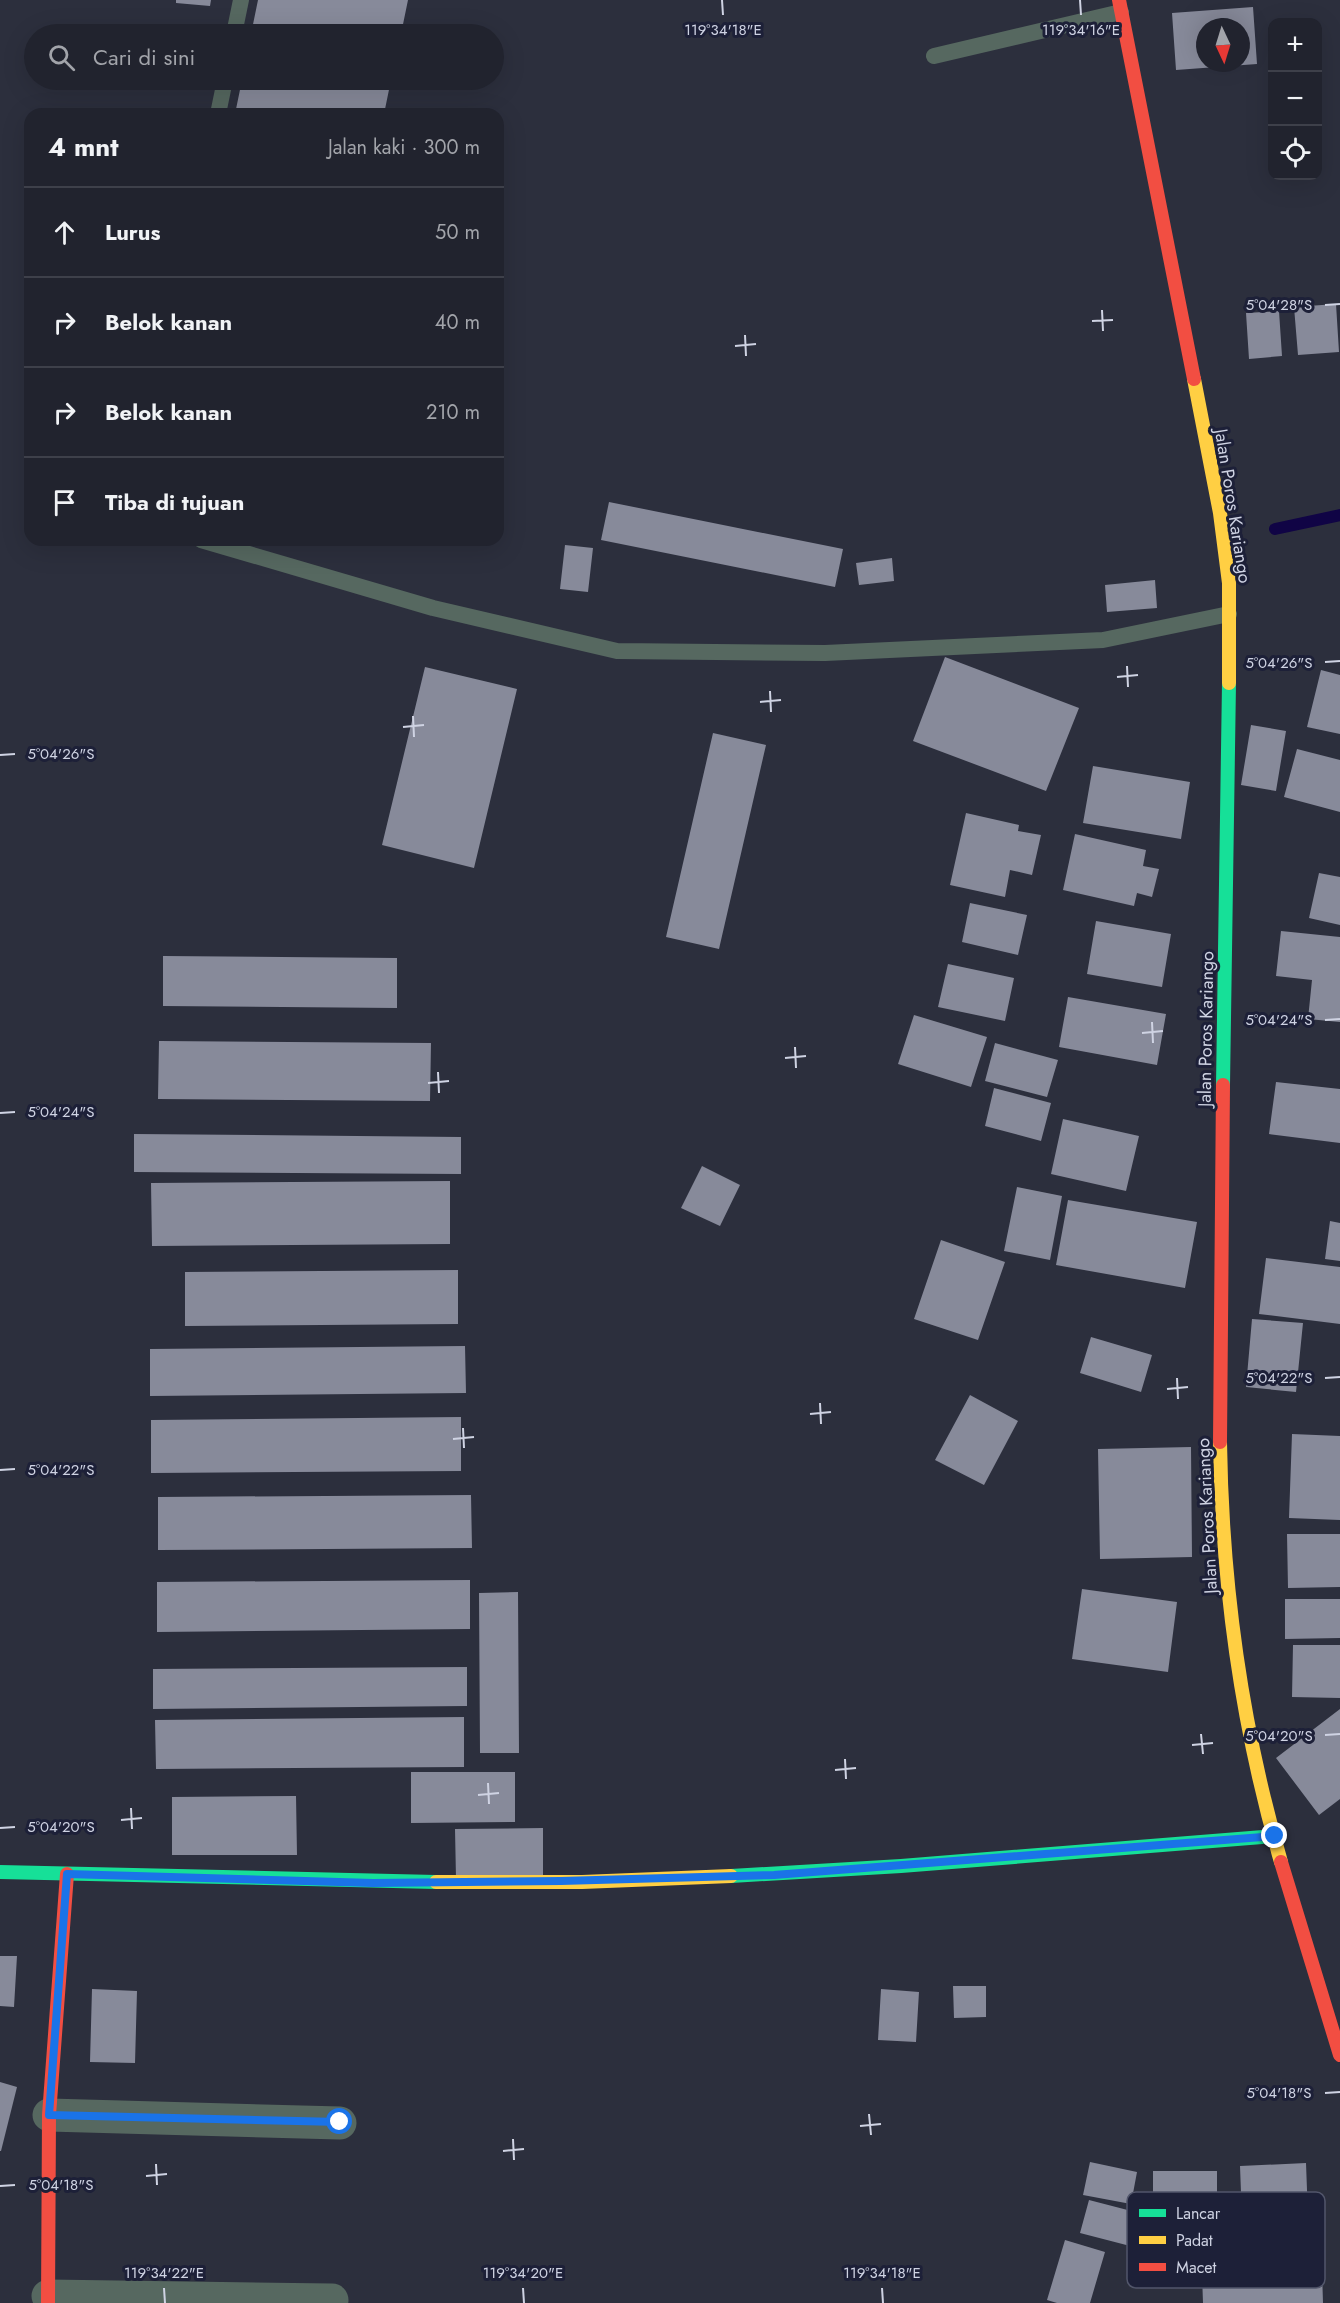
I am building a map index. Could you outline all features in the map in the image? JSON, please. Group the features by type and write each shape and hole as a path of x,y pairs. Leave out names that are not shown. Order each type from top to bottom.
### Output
{"main road":[{"name":"Jalan Poros Kariango","path":"1120,6 1220,513 1227,561 1229,614 1220,1306 1222,1501 1232,1636 1242,1702 1275,1836 1340,2055"},
{"path":"0,1872 373,1883 774,1875 1275,1836"},
{"path":"48,2300 49,2115 67,1874"}],"street":[{"path":"49,2115 340,2122"},
{"path":"48,2300 332,2300"}],"lane":[{"path":"236,24 242,0"},
{"path":"934,56 1120,6"},
{"path":"219,108 223,90"},
{"path":"221,546 433,608 617,651 825,653 1103,640 1229,614"}],"building":[{"path":"176,0 211,0 210,6 176,3"},
{"path":"258,0 408,0 403,24 253,24"},
{"path":"1253,7 1257,64 1250,65 1250,18 1196,18 1196,69 1176,70 1172,13"},
{"path":"240,90 389,90 385,108 236,108"},
{"path":"1336,304 1339,352 1298,355 1294,307"},
{"path":"1279,311 1282,356 1249,359 1246,313"},
{"path":"609,502 843,549 835,587 601,540"},
{"path":"565,545 593,548 588,592 560,589"},
{"path":"892,558 894,581 859,585 856,563"},
{"path":"1155,580 1157,608 1107,612 1105,585"},
{"path":"945,657 1079,708 1046,791 913,741"},
{"path":"425,667 517,689 474,868 382,845"},
{"path":"1321,670 1340,675 1340,734 1307,727"},
{"path":"1251,725 1286,731 1276,791 1241,785"},
{"path":"713,733 766,745 719,949 666,937"},
{"path":"1297,749 1340,760 1340,812 1284,797"},
{"path":"1093,766 1190,782 1181,839 1083,823"},
{"path":"966,813 1019,825 1018,831 1041,835 1032,875 1010,870 1005,897 950,885"},
{"path":"1075,834 1146,850 1143,866 1159,869 1152,897 1137,893 1134,906 1063,890"},
{"path":"1319,873 1340,877 1340,925 1309,918"},
{"path":"970,903 1027,915 1018,955 962,942"},
{"path":"1096,921 1171,934 1162,987 1087,974"},
{"path":"1281,931 1340,937 1340,1022 1308,1019 1312,980 1276,976"},
{"path":"163,956 397,958 397,1008 163,1006"},
{"path":"948,964 1014,978 1005,1021 938,1007"},
{"path":"1068,997 1166,1014 1157,1065 1059,1047"},
{"path":"914,1015 987,1037 971,1087 898,1064"},
{"path":"159,1041 431,1043 430,1101 158,1099"},
{"path":"995,1043 1058,1060 1047,1097 985,1081"},
{"path":"1276,1082 1340,1089 1340,1143 1269,1134"},
{"path":"994,1088 1051,1103 1041,1141 985,1126"},
{"path":"1063,1119 1139,1136 1126,1191 1051,1174"},
{"path":"134,1134 461,1137 461,1174 134,1172"},
{"path":"702,1166 740,1185 720,1226 681,1208"},
{"path":"450,1181 450,1244 152,1246 151,1183"},
{"path":"1017,1187 1062,1196 1050,1260 1004,1251"},
{"path":"1068,1200 1197,1222 1185,1288 1056,1265"},
{"path":"1330,1221 1340,1223 1340,1261 1325,1259"},
{"path":"941,1240 1005,1262 978,1340 914,1319"},
{"path":"1266,1258 1340,1267 1340,1324 1259,1314"},
{"path":"458,1270 458,1324 185,1326 185,1272"},
{"path":"1252,1319 1303,1323 1296,1392 1246,1387"},
{"path":"1091,1337 1152,1355 1141,1392 1080,1373"},
{"path":"465,1346 466,1393 150,1396 150,1349"},
{"path":"970,1395 1018,1421 984,1485 935,1460"},
{"path":"461,1417 461,1471 151,1473 151,1420"},
{"path":"1292,1434 1340,1436 1340,1520 1289,1518"},
{"path":"1191,1447 1192,1557 1100,1559 1098,1449"},
{"path":"471,1495 472,1548 158,1550 158,1497"},
{"path":"1287,1534 1340,1534 1340,1587 1288,1588"},
{"path":"470,1580 470,1629 157,1632 157,1582"},
{"path":"1082,1589 1177,1602 1168,1672 1072,1659"},
{"path":"518,1592 519,1753 480,1753 479,1593"},
{"path":"1285,1599 1340,1599 1340,1638 1285,1639"},
{"path":"1293,1645 1340,1645 1340,1698 1292,1697"},
{"path":"467,1667 467,1706 153,1709 153,1669"},
{"path":"1340,1709 1340,1799 1319,1815 1276,1758"},
{"path":"464,1717 464,1767 156,1769 155,1720"},
{"path":"411,1772 515,1772 515,1822 411,1823"},
{"path":"296,1796 297,1855 172,1855 172,1797"},
{"path":"543,1828 543,1878 456,1879 455,1829"},
{"path":"0,1956 17,1956 14,2007 0,2006"},
{"path":"953,1986 986,1986 986,2017 954,2018"},
{"path":"92,1989 137,1991 135,2063 90,2062"},
{"path":"881,1989 919,1992 916,2042 878,2040"},
{"path":"0,2082 17,2087 1,2151 0,2151"},
{"path":"1090,2162 1137,2172 1133,2192 1127,2192 1127,2203 1083,2195"},
{"path":"1306,2163 1307,2192 1241,2192 1240,2166"},
{"path":"1153,2171 1217,2171 1217,2192 1153,2192"},
{"path":"1089,2200 1127,2210 1127,2245 1080,2233"},
{"path":"1065,2240 1105,2252 1090,2303 1057,2303 1047,2300"},
{"path":"1202,2288 1323,2288 1323,2303 1203,2303"}],"waterway":[{"path":"1275,529 1340,515"}],"traffic: fast":[{"path":"1223,1085 1229,683"},
{"path":"731,1876 901,1866 1275,1836"},
{"path":"0,1872 436,1882"}],"traffic: slow":[{"path":"1194,379 1220,513 1229,583 1229,683"},
{"path":"1220,1442 1225,1549 1236,1654 1255,1758 1281,1862"},
{"path":"436,1882 582,1882 731,1876"}],"traffic: jam":[{"path":"1119,0 1194,379"},
{"path":"1220,1442 1223,1085"},
{"path":"1281,1862 1340,2055"},
{"path":"48,2303 49,2115 67,1874"}],"route":[{"path":"340,2122 49,2115 67,1874 373,1883 774,1875 1275,1836"}]}
